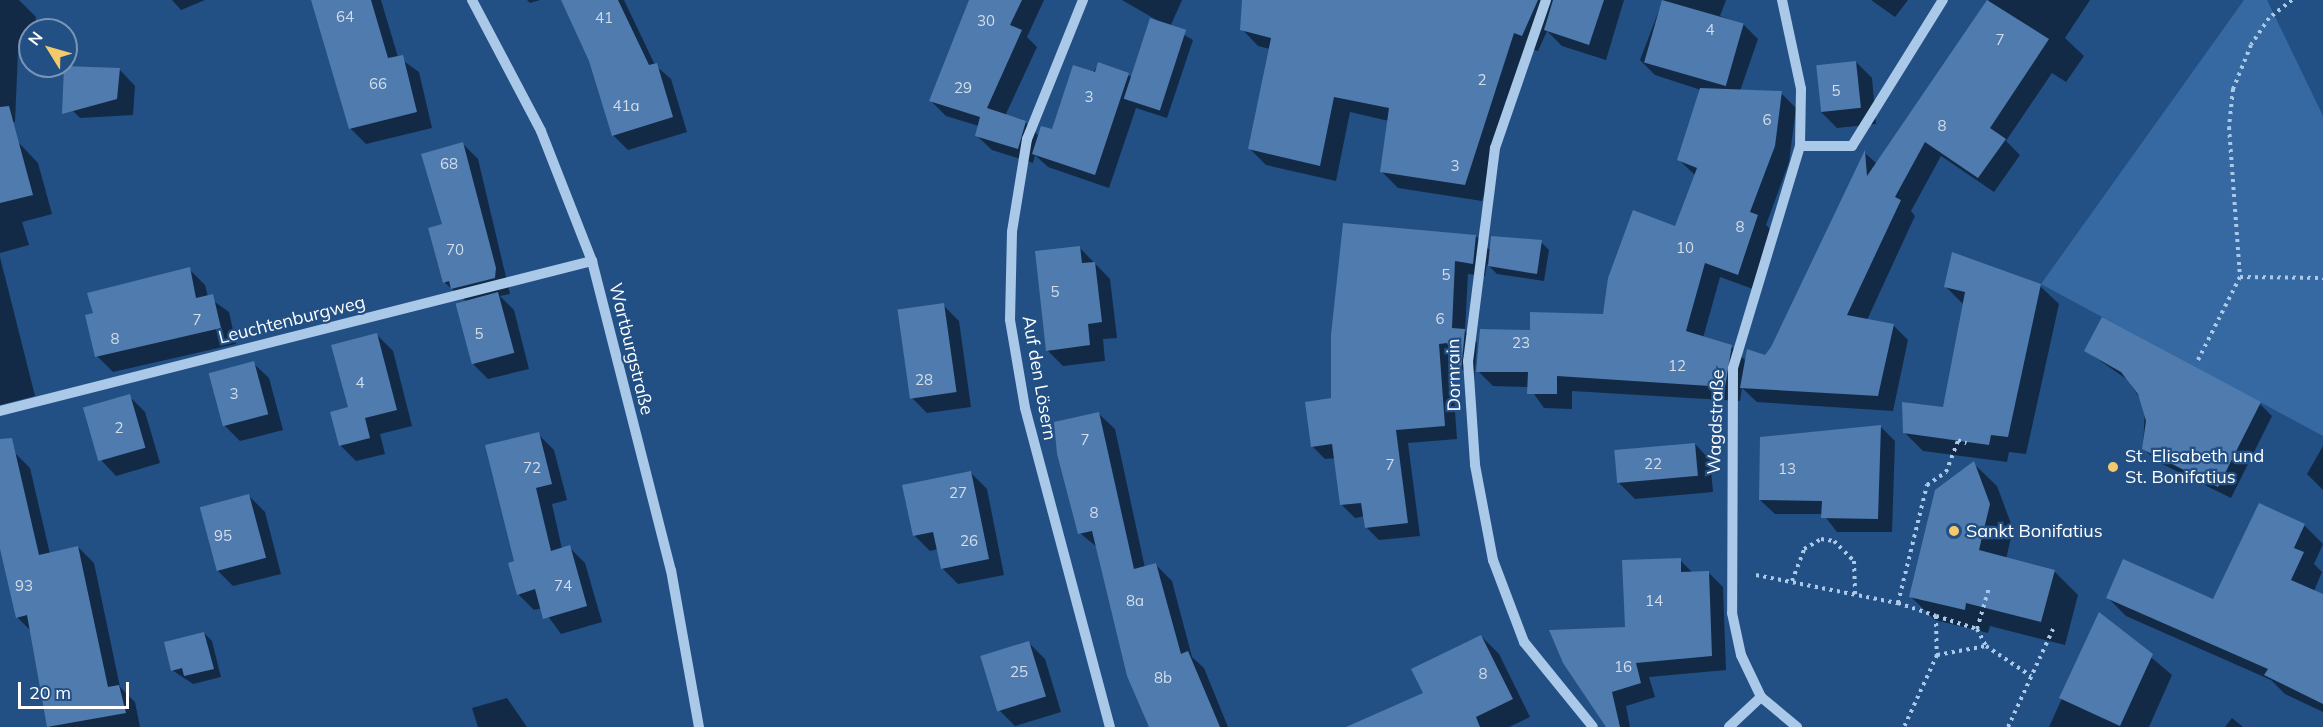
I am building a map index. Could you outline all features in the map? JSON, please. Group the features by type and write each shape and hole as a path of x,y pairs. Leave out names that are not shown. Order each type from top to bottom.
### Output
{"street":[{"name":"Wartburgstraße","path":"472,0 541,131 592,261 671,570 699,727"},
{"name":"Auf den Lösern","path":"1083,0 1027,139 1012,232 1010,320 1025,408 1110,727"},
{"name":"Dornrain","path":"1546,0 1494,148 1467,362 1475,465 1493,560 1524,642 1593,727"},
{"name":"Wagdstraße","path":"1782,0 1801,89 1800,146 1733,368 1731,574 1742,655 1761,697 1797,727"},
{"path":"1800,146 1852,146 1943,0"},
{"name":"Leuchtenburgweg","path":"0,411 592,261"},
{"path":"1730,727 1761,697"}],"path":[{"path":"2198,360 2240,278 2229,127 2233,89 2269,18 2292,0"},
{"path":"2240,278 2323,278"},
{"path":"1898,603 1927,485 1946,472 1958,440 1966,442"},
{"path":"1792,581 1804,549 1821,539 1834,541 1854,561 1856,594"},
{"path":"1731,574 1792,581 1898,603 1977,629"},
{"path":"1989,588 1977,629 1986,646 2032,676"},
{"path":"1904,727 1937,655 1936,616"},
{"path":"2008,727 2053,629"},
{"path":"1937,655 1986,646"}],"shaded area":[{"path":"2244,0 2267,0 2323,116 2323,436 2041,284"}],"building":[{"path":"311,0 371,0 388,58 403,55 417,112 349,129"},
{"path":"561,0 618,0 649,65 657,63 673,117 612,136 589,61"},
{"path":"969,0 1022,0 1010,25 1022,30 987,108 1026,121 1018,149 975,136 980,117 929,101"},
{"path":"1242,0 1538,0 1522,36 1514,33 1465,185 1380,172 1389,108 1334,97 1320,166 1248,149 1271,38 1240,30"},
{"path":"1553,0 1604,0 1589,45 1544,30"},
{"path":"1662,0 1744,23 1726,86 1644,62"},
{"path":"1987,0 2049,39 1990,128 2006,139 1978,178 1925,142 1895,197 1901,200 1847,315 1894,324 1878,396 1740,388 1747,349 1765,355 1771,347 1865,150 1867,176"},
{"path":"1150,18 1186,30 1160,111 1124,99"},
{"path":"1856,61 1861,108 1821,112 1816,65"},
{"path":"1098,62 1129,73 1095,175 1032,154 1041,126 1052,129 1073,65 1095,72"},
{"path":"78,66 120,68 117,99 62,114 64,78 78,78"},
{"path":"1700,88 1782,91 1775,146 1750,212 1758,215 1738,275 1705,263 1686,331 1732,345 1725,387 1557,376 1557,394 1527,394 1528,372 1476,372 1480,329 1530,330 1530,312 1603,314 1608,278 1633,210 1675,226 1697,168 1677,160"},
{"path":"9,106 33,195 0,203 0,107"},
{"path":"463,142 496,268 495,278 451,289 449,281 443,283 428,228 442,224 421,154"},
{"path":"1343,223 1476,235 1473,264 1455,261 1452,328 1465,329 1461,371 1447,343 1439,344 1445,426 1396,430 1408,523 1365,528 1361,503 1340,505 1332,444 1311,447 1305,402 1331,398 1331,335"},
{"path":"1491,236 1542,240 1537,274 1488,266"},
{"path":"1080,246 1082,263 1095,262 1102,322 1088,324 1090,345 1046,351 1035,251"},
{"path":"1952,252 2041,284 2008,437 1991,435 1989,445 1903,433 1902,402 1943,407 1965,292 1944,287"},
{"path":"190,267 196,298 213,294 221,328 95,357 85,315 93,313 87,293"},
{"path":"498,292 514,353 472,364 455,303"},
{"path":"944,303 957,392 910,399 897,310"},
{"path":"2102,317 2261,402 2218,487 2142,449 2146,421 2138,394 2121,372 2084,351"},
{"path":"377,333 397,410 365,418 370,438 339,446 330,412 348,407 331,345"},
{"path":"254,361 268,414 223,426 209,373"},
{"path":"130,394 145,448 98,461 83,408"},
{"path":"1099,412 1134,569 1156,563 1181,654 1188,651 1220,727 1149,727 1127,676 1092,531 1078,534 1057,454 1054,422"},
{"path":"1881,425 1878,519 1821,518 1822,501 1759,500 1760,437"},
{"path":"539,432 552,484 536,488 551,551 570,545 587,606 543,619 535,589 517,595 508,563 514,561 485,445"},
{"path":"12,438 39,555 78,546 108,687 119,685 126,713 47,727 27,615 16,618 0,549 0,439"},
{"path":"1695,443 1698,476 1617,483 1614,450"},
{"name":"Sankt Bonifatius","path":"1974,461 1990,504 1979,550 2055,570 2041,622 1966,603 1965,610 1909,597 1935,490"},
{"path":"971,471 989,559 941,569 933,532 913,536 902,485"},
{"path":"249,494 266,558 217,571 200,507"},
{"path":"2259,503 2305,524 2294,548 2304,552 2291,580 2323,594 2323,704 2264,675 2268,669 2106,598 2123,559 2213,599"},
{"path":"1681,558 1681,572 1709,571 1712,656 1636,663 1641,683 1612,692 1620,727 1606,727 1563,663 1549,630 1625,627 1622,560"},
{"path":"2099,612 2153,654 2120,726 2059,698"},
{"path":"204,632 214,669 184,676 182,668 171,671 164,642"},
{"path":"1481,635 1513,699 1476,717 1480,727 1346,727 1423,693 1411,669"},
{"path":"1029,641 1046,696 997,711 980,656"}],"place":[{"name":"St. Elisabeth und St. Bonifatius","path":"2113,467"},
{"name":"Sankt Bonifatius","path":"1954,531"}]}
